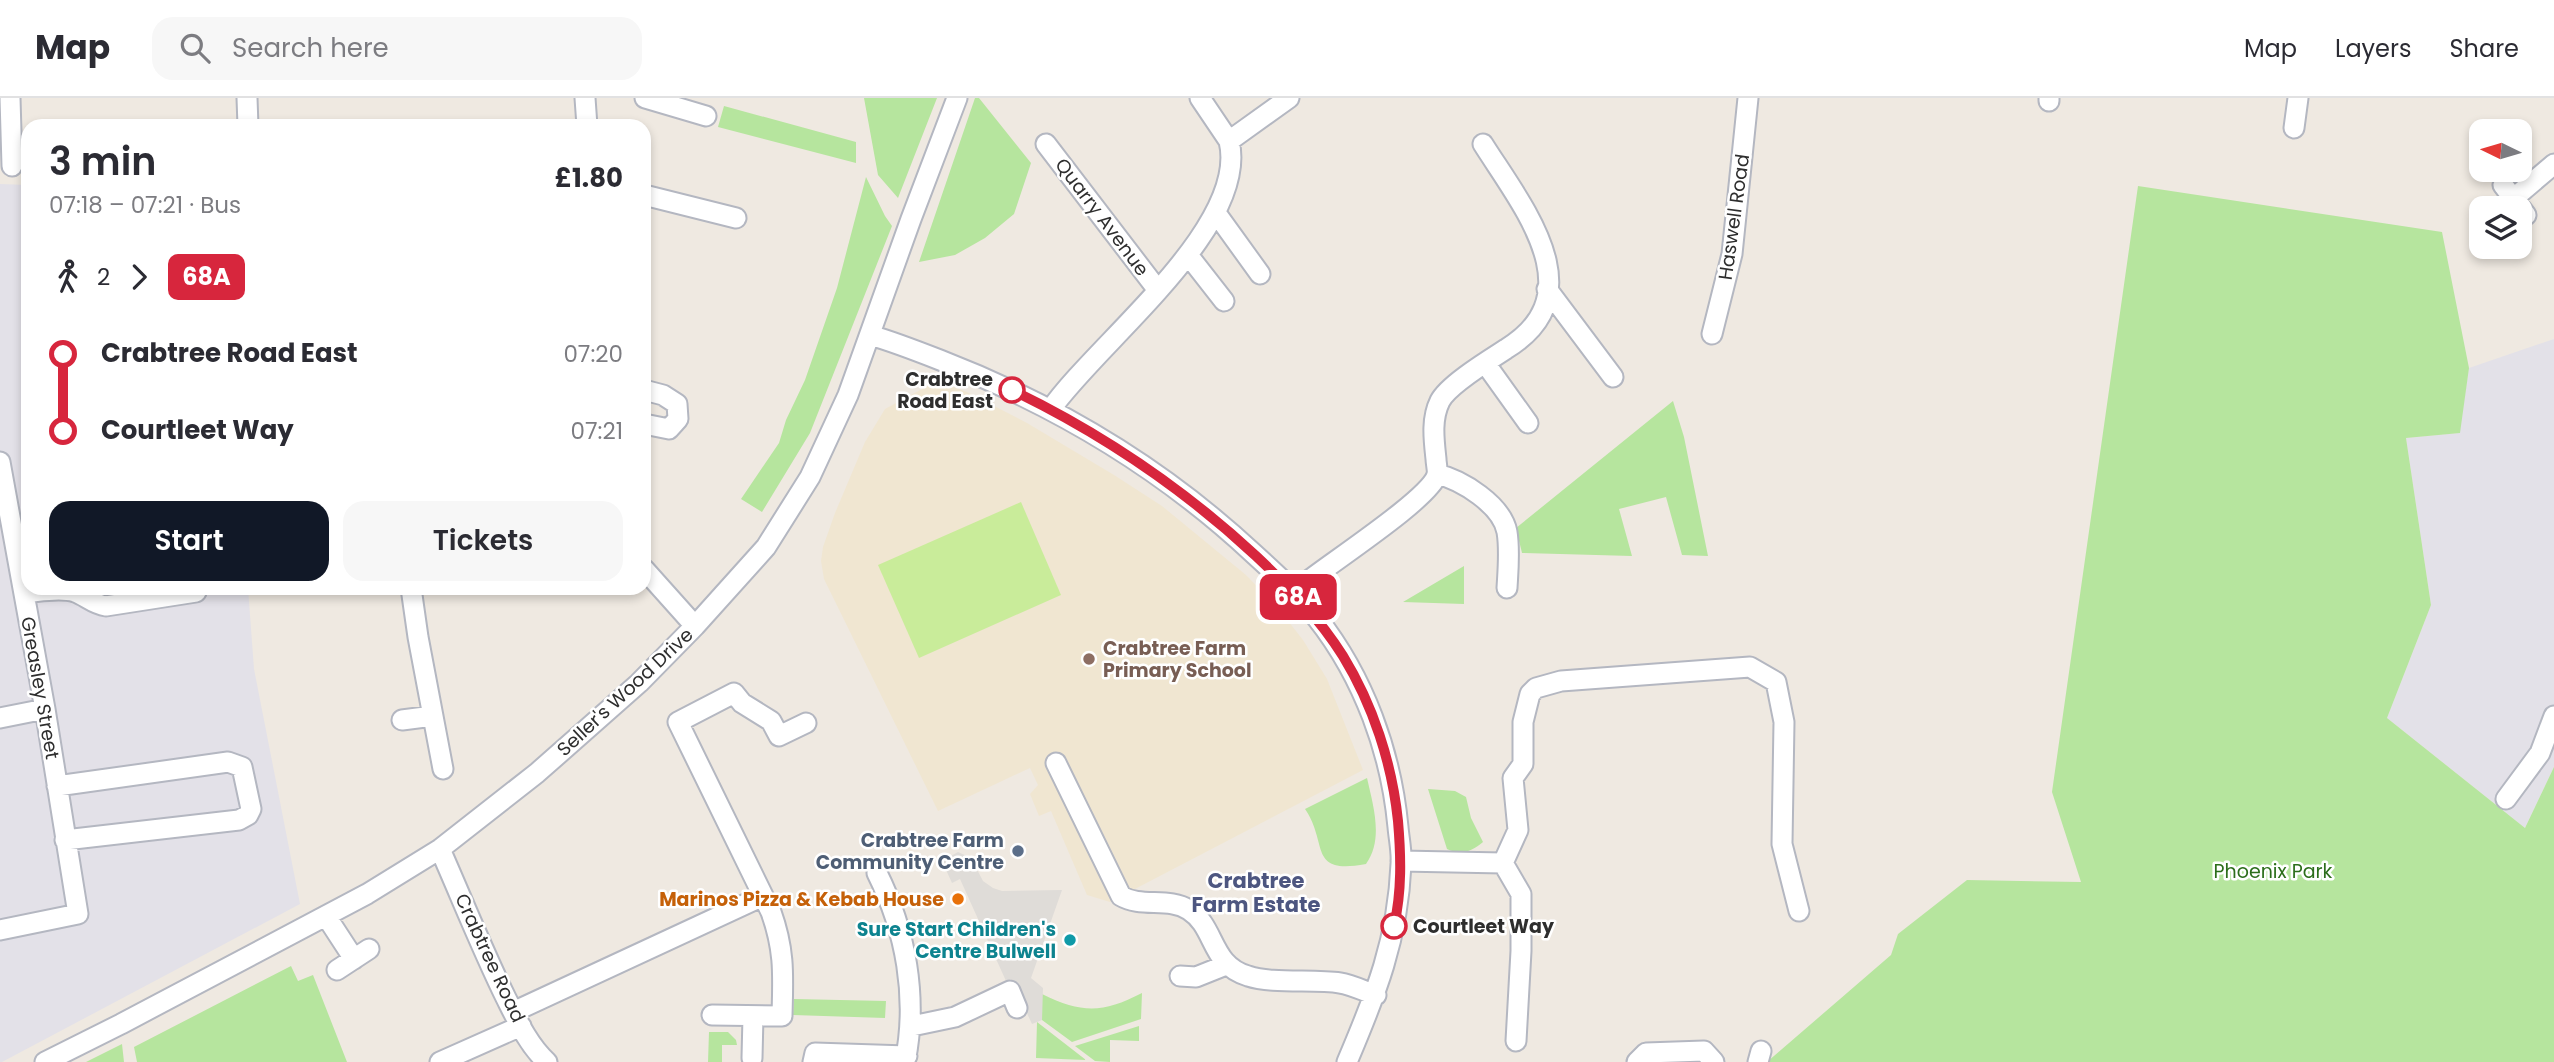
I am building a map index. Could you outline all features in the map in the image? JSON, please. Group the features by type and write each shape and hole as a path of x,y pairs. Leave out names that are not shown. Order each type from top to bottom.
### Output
{"street":[{"path":"10,98 13,166"},
{"path":"247,98 248,119"},
{"path":"585,98 586,119"},
{"path":"645,98 706,116"},
{"name":"Seller's Wood Drive","path":"45,1062 326,916 440,849 547,764 639,683 695,626 766,547 810,477 848,395 957,98"},
{"path":"1210,102 1229,141 1289,98"},
{"name":"Haswell Road","path":"1712,334 1732,254 1748,98"},
{"path":"2294,128 2298,98"},
{"name":"Quarry Avenue","path":"1051,409 1066,388 1137,314 1188,255 1216,213 1229,171 1229,141"},
{"name":"Quarry Avenue","path":"1046,144 1157,289"},
{"path":"1294,592 1420,498 1437,474 1434,419 1440,401 1451,386 1533,329 1543,311 1549,265 1531,218 1483,145"},
{"path":"2511,196 2508,192 2554,164"},
{"path":"651,197 736,218"},
{"path":"1216,213 1260,274"},
{"path":"1188,255 1224,301"},
{"path":"1547,289 1613,377"},
{"path":"870,335 972,372 1051,409 1115,446 1230,531 1294,592 1318,619 1343,656 1368,703 1387,760 1396,803 1401,862 1397,916 1389,952 1376,995 1347,1062"},
{"path":"1485,363 1528,423"},
{"path":"651,392 663,395 677,404 678,419 669,429 651,425"},
{"name":"Greasley Street","path":"0,462 4,510 21,581"},
{"path":"1437,474 1455,478 1488,501 1506,529 1507,588"},
{"path":"651,577 695,626"},
{"name":"Greasley Street","path":"0,930 78,914 24,595"},
{"path":"79,595 95,604 106,606 177,595"},
{"path":"412,595 443,769"},
{"path":"1503,863 1518,830 1513,778 1523,764 1523,722 1530,694 1536,688 1561,681 1750,667 1776,682 1784,722 1782,844 1799,911"},
{"path":"712,1015 782,1016 781,940 763,896 678,722 733,693 743,703 771,721 779,736 806,723"},
{"path":"0,718 45,709"},
{"path":"402,720 433,716"},
{"path":"2506,799 2540,753 2554,716"},
{"path":"57,786 228,761 242,767 251,809 248,815 239,820 65,840"},
{"path":"1056,763 1121,896 1133,901 1177,904 1187,908 1200,918 1216,952 1226,965 1250,977 1342,984 1376,995"},
{"name":"Crabtree Road","path":"440,849 489,963 517,1019 540,1056 547,1062"},
{"path":"1401,862 1503,863"},
{"path":"1503,863 1521,894 1516,1041"},
{"path":"813,1062 815,1053 906,1059 912,1026 909,981 902,940 886,891 877,873"},
{"path":"440,1062 517,1019 763,896"},
{"path":"326,916 361,954 337,970"},
{"path":"1181,976 1196,977 1226,965"},
{"path":"912,1026 955,1017 1010,991 1017,1008"},
{"path":"752,1016 752,1058"},
{"path":"1637,1062 1647,1053 1704,1051 1714,1062"}],"shaded area":[{"path":"0,184 21,185 21,595 249,595 254,669 300,904 0,1062"},
{"path":"2554,339 2554,767 2525,828 2387,718 2431,605 2406,438 2459,433 2469,368"},
{"name":"Crabtree Farm Primary School","path":"937,381 967,392 1027,423 1114,475 1162,506 1246,575 1278,608 1303,640 1327,679 1363,770 1110,902 1087,895 1051,811 1039,816 1030,794 1038,785 1030,768 938,811 824,579 821,561 835,513 865,442 885,409"},
{"path":"958,852 971,858 983,881 993,888 1002,891 1062,890 1031,978 1043,988 1042,1020 1032,1024 1011,979 1006,981 960,879 952,883 942,861"}],"green space":[{"path":"864,98 937,98 898,198 878,175"},
{"path":"975,98 979,98 1031,163 1014,214 985,238 955,255 919,262"},
{"path":"724,106 856,142 856,163 718,127"},
{"path":"866,177 892,226 810,433 762,512 741,499 779,443 786,420 805,380 837,288"},
{"name":"Phoenix Park","path":"2138,186 2442,232 2469,368 2460,433 2406,438 2431,605 2387,718 2525,828 2554,767 2554,1062 1767,1062 1891,955 1898,934 1967,880 2081,882 2052,792"},
{"path":"1673,401 1684,437 1708,556 1682,555 1666,497 1619,509 1632,556 1522,553 1516,528"},
{"path":"1021,502 1061,595 919,658 878,565"},
{"path":"1464,566 1464,604 1403,602"},
{"path":"1367,778 1376,822 1375,844 1366,864 1335,865 1327,861 1322,854 1305,809"},
{"path":"1428,789 1455,791 1466,797 1471,818 1483,842 1466,852 1447,849"},
{"path":"291,966 298,981 313,975 347,1062 137,1062 134,1047"},
{"path":"1142,993 1141,1019 1072,1042 1042,1020 1042,994 1069,1005 1093,1009 1116,1004"},
{"path":"794,999 886,1001 885,1018 793,1015"},
{"path":"1037,1022 1086,1060 1036,1058"},
{"path":"1139,1026 1139,1041 1110,1040 1110,1062 1095,1061 1075,1046"},
{"path":"709,1032 728,1032 736,1040 737,1045 722,1045 722,1062 708,1062"},
{"path":"122,1044 124,1062 86,1062"}],"bus line":[{"name":"68A","path":"1012,390 1115,446 1182,494 1230,531 1294,592 1318,619 1343,656 1368,703 1387,760 1396,803 1401,862 1394,926"}],"place":[{"name":"Crabtree Road East","path":"1012,390"},
{"name":"Crabtree Farm Primary School","path":"1089,659"},
{"name":"Crabtree Farm Community Centre","path":"1018,851"},
{"name":"Marinos Pizza & Kebab House","path":"958,899"},
{"name":"Courtleet Way","path":"1394,926"},
{"name":"Sure Start Children's Centre Bulwell","path":"1070,940"}],"district":[{"name":"Crabtree Farm Estate","path":"1256,892"}]}
